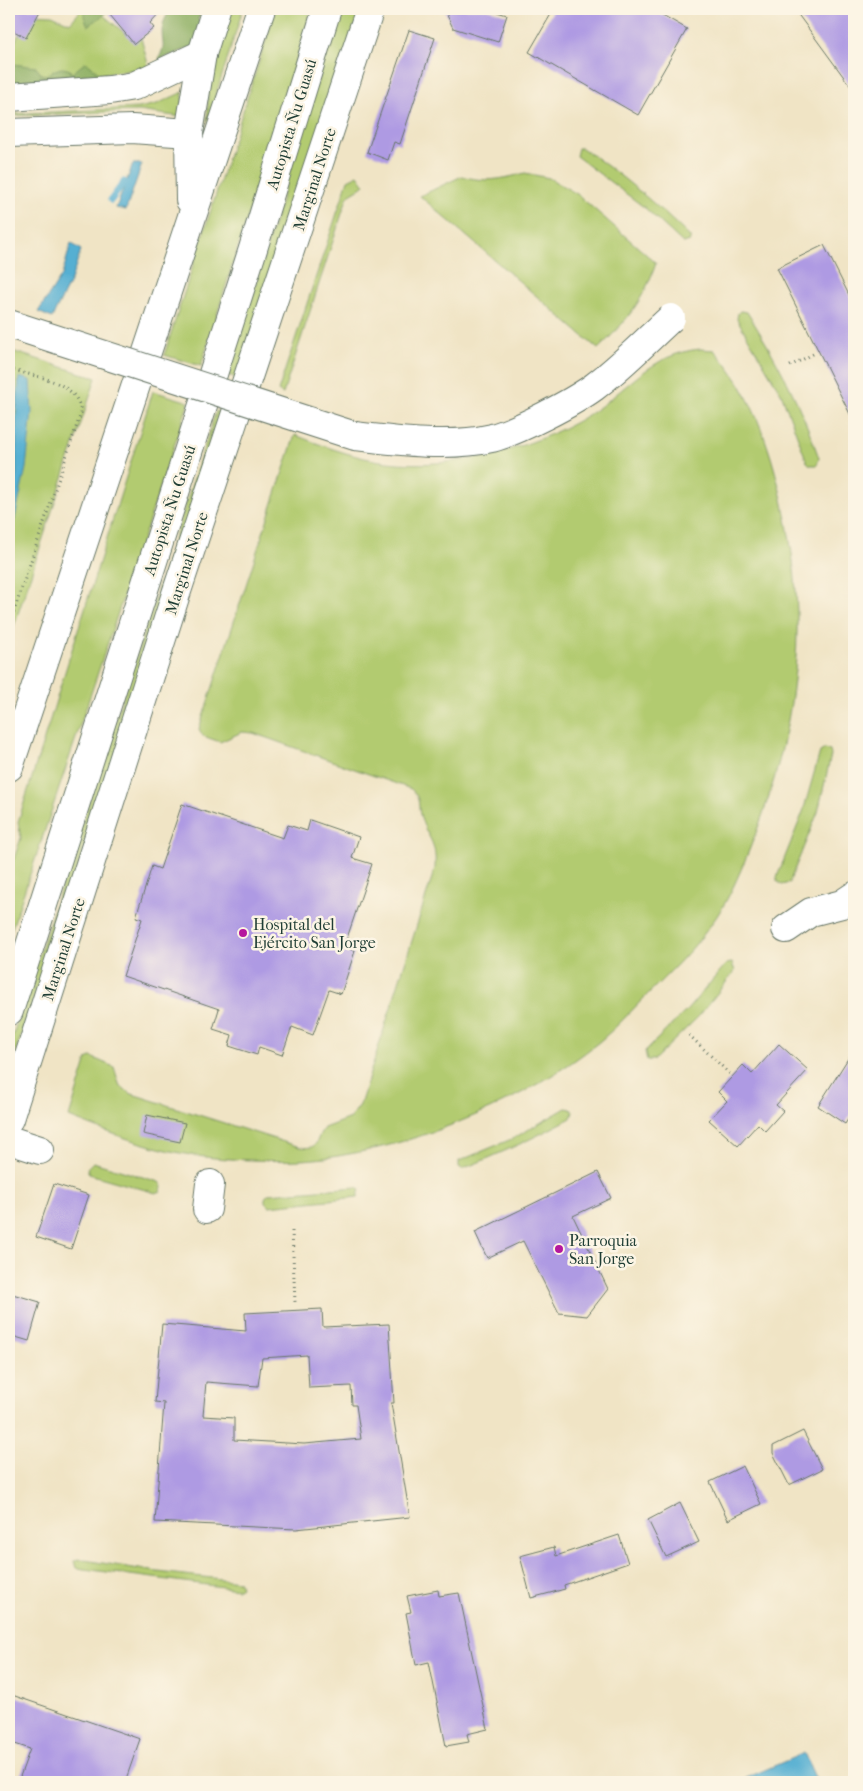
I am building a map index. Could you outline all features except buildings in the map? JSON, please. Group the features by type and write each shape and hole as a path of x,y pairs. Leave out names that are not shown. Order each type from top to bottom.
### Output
{"main road":[{"path":"191,221 189,133 202,54 216,9"},
{"path":"9,768 261,9"},
{"name":"Autopista Ñu Guasú","path":"9,1011 252,252 327,9"},
{"name":"Marginal Norte","path":"9,1119 176,594 370,9"},
{"path":"9,97 110,90 134,86 202,54"},
{"path":"9,133 132,129 189,133"},
{"path":"9,324 355,436 400,442 442,443 491,438 529,423 594,387 671,318"},
{"path":"786,929 811,912 842,904 854,896"},
{"path":"9,1140 40,1150"}],"path":[{"path":"790,366 815,353"},
{"path":"9,369 65,386 80,403 81,413 9,626"},
{"path":"689,1035 730,1075"},
{"path":"292,1231 295,1302"}],"green space":[{"path":"82,9 96,9 127,35 140,34 149,68 9,85 9,39 15,42 28,14 52,15 70,23"},
{"path":"84,9 108,9 104,15 88,26 84,16"},
{"path":"171,9 206,9 198,18 202,29 202,43 159,60 163,47 163,25"},
{"path":"229,9 243,9 207,123 209,74"},
{"path":"276,9 312,9 201,366 164,355"},
{"path":"339,9 361,9 243,380 228,375"},
{"path":"86,62 99,73 100,77 9,93 9,68 13,64 36,67 41,74 46,75 63,68 70,70 71,74"},
{"path":"183,92 182,117 139,111 9,116 9,114 139,108 157,104"},
{"path":"578,148 582,148 611,168 638,190 690,237 690,241 683,243 645,208 576,156"},
{"path":"525,173 549,178 577,194 656,263 646,288 633,310 598,349 420,196 462,176 494,179"},
{"path":"358,175 365,185 347,198 283,394 278,391 348,180"},
{"path":"740,311 747,312 788,383 819,458 817,465 810,465 807,462 781,393 737,319"},
{"path":"700,349 714,350 731,370 757,419 767,446 776,473 788,528 796,592 797,629 791,704 775,777 750,848 728,898 696,944 612,1031 571,1063 541,1082 476,1115 406,1140 325,1158 284,1160 230,1159 188,1155 148,1145 69,1117 87,1059 91,1057 114,1067 119,1084 129,1093 300,1147 307,1148 314,1145 324,1128 350,1118 360,1105 435,868 435,852 421,818 417,796 411,789 253,733 242,732 220,742 203,736 199,729 295,435 354,455 400,463 428,464 485,456 540,439 565,428 602,405 653,365 682,352"},
{"path":"9,350 96,378 9,641"},
{"path":"153,391 189,402 9,937 9,873 21,838 18,822"},
{"path":"216,411 229,415 9,1072 9,1047"},
{"path":"825,749 830,751 831,755 818,812 789,883 782,885 777,881 777,877 803,812 820,752"},
{"path":"732,963 735,971 699,1016 654,1060 647,1060 645,1051 688,1009 726,964"},
{"path":"566,1108 571,1109 573,1112 571,1118 531,1139 490,1157 462,1169 459,1167 459,1161 514,1138"},
{"path":"93,1162 159,1182 162,1186 161,1191 156,1193 89,1174 87,1168"},
{"path":"357,1187 360,1189 358,1197 269,1206 265,1202 268,1194"},
{"path":"78,1559 158,1572 239,1581 241,1587 238,1589 76,1568 74,1561"}],"water":[{"path":"133,164 142,164 126,210 116,208"},
{"path":"71,243 81,250 71,280 52,318 38,312 62,275"},
{"path":"19,377 30,380 32,412 26,468 9,546 9,506 16,476 16,415"},
{"path":"804,1753 817,1782 737,1782"}],"waterway":[{"path":"111,200 124,182"}],"place":[{"name":"Hospital del Ejército San Jorge","path":"243,933"},
{"name":"Parroquia San Jorge","path":"559,1249"}]}
